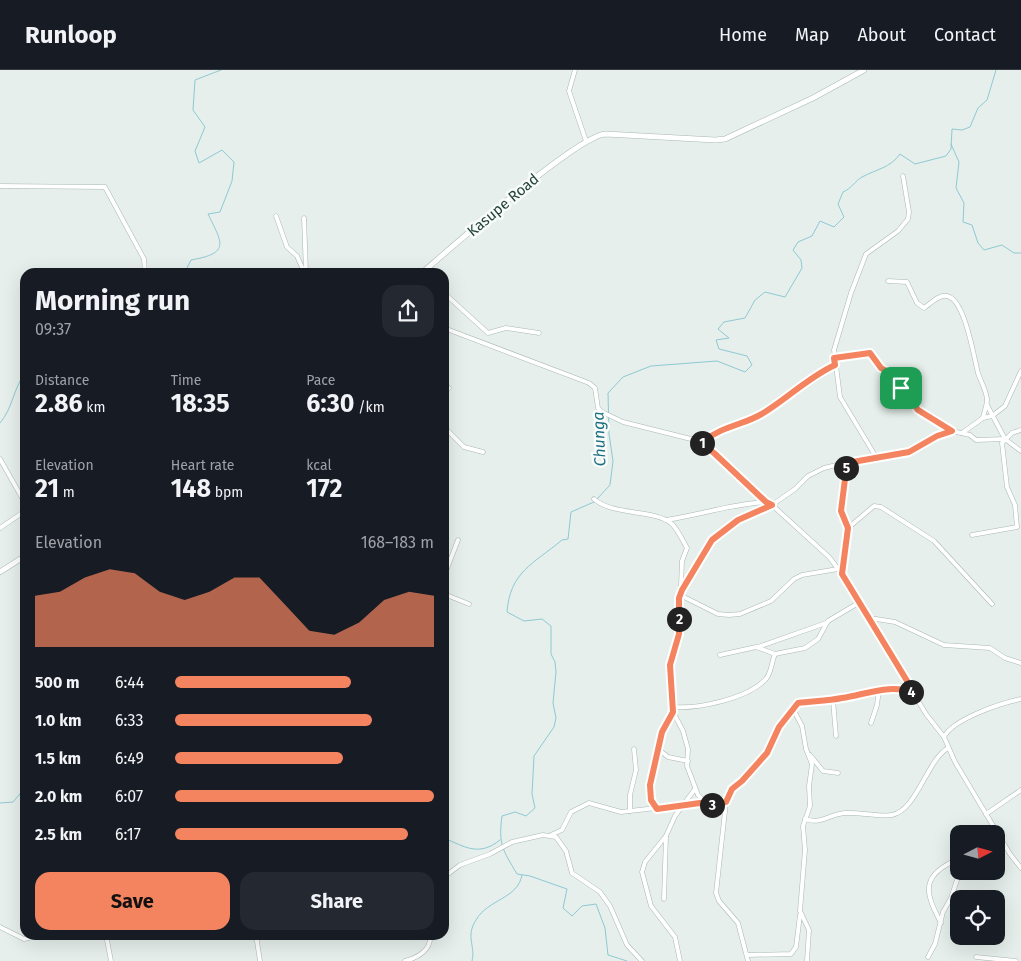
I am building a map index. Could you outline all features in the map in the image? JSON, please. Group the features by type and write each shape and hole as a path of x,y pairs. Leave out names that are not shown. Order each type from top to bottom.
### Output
{"street":[{"path":"575,70 569,91 586,141"},
{"name":"Kasupe Road","path":"428,268 505,204 534,177 599,134 715,140 725,138 813,98 864,70"},
{"path":"876,457 840,397 834,350 851,293 866,254 898,232 908,219 909,212 903,176"},
{"path":"0,186 105,187 144,259 145,268"},
{"path":"276,216 286,247 297,256 303,268"},
{"path":"304,218 305,268"},
{"path":"888,280 907,282 917,303 924,308 941,296 948,296 955,300 973,344 979,375 986,393 987,406 1005,439 1021,452"},
{"path":"449,298 488,333 506,328 539,333"},
{"path":"449,330 589,383 595,388 598,408 623,422 702,442 728,426 763,413 814,376 835,365"},
{"path":"834,358 870,353 881,368 893,375 918,410 952,431 962,433 976,440 1005,439"},
{"path":"962,433 983,418 992,416 1007,403 1021,371"},
{"path":"983,418 987,406"},
{"path":"972,535 1017,527 1015,505 1007,486 1002,442 1012,433 1021,430"},
{"path":"706,804 695,789 687,766 685,736 673,710 670,665 679,634 680,595 712,540 732,524 766,506 772,505 795,489 808,476 824,468 909,452 937,436 952,431"},
{"path":"449,433 464,447 483,452"},
{"path":"699,441 829,557 842,574 915,694 944,737 948,748 992,825"},
{"path":"0,459 20,494"},
{"path":"842,574 848,528 841,511 847,463"},
{"path":"596,500 605,507 666,520 689,517 724,507 766,502"},
{"path":"848,528 874,506 881,507 934,541 992,604"},
{"path":"0,528 20,514"},
{"path":"666,520 675,528 687,548 682,561 682,590"},
{"path":"449,563 458,540"},
{"path":"0,572 20,560"},
{"path":"680,595 718,614 740,614 771,601 794,579 802,575 838,569"},
{"path":"449,596 468,604"},
{"path":"720,656 758,647 826,623 860,602"},
{"path":"870,618 895,622 944,645 990,648 1005,658 1021,664"},
{"path":"758,647 775,654 808,647 818,639 826,623"},
{"path":"673,710 704,706 743,694 767,677 775,654"},
{"path":"748,961 738,923 719,901 716,893 718,864 723,846 726,802 732,789 742,781 767,753 779,727 798,703 833,700 879,690 906,689 915,694"},
{"path":"871,723 876,710 879,690"},
{"path":"944,737 949,729 980,712 1021,699"},
{"path":"833,700 836,736"},
{"path":"746,956 787,956 794,952 801,912 805,819 810,806 809,786 812,764 806,749 802,726 793,709"},
{"path":"657,809 651,800 650,785 662,732 673,710"},
{"path":"805,819 815,822 840,813 885,815 899,812 911,799 938,756 948,748"},
{"path":"630,811 630,795 636,770 634,749"},
{"path":"658,749 668,757 688,761"},
{"path":"806,749 823,771 838,774"},
{"path":"680,961 675,937 651,906 642,872 645,862 666,836 672,820 695,789"},
{"path":"986,814 1021,790"},
{"path":"449,873 460,865 490,854 512,842 543,835 552,835 562,830 571,812 589,803 621,812 706,804 716,805 726,802"},
{"path":"552,835 560,841 566,851 572,873 577,878 591,884 608,902 623,939 642,961"},
{"path":"664,899 666,836"},
{"path":"1005,846 1021,868"},
{"path":"941,923 929,895 929,884 932,876 950,863"},
{"path":"928,957 935,944 957,880"},
{"path":"801,912 809,930 807,961"},
{"path":"0,927 20,937"},
{"path":"107,940 111,961"},
{"path":"257,940 260,961"},
{"path":"405,961 422,954 428,946 429,940"},
{"path":"422,954 422,961"},
{"path":"976,956 1016,961"}],"waterway":[{"path":"187,268 191,260 204,257 218,250 220,245 219,239 208,214 220,212 232,181 234,162 222,150 199,163 195,151 205,127 193,110 195,80 221,70"},
{"name":"Chunga","path":"597,499 610,485 613,461 609,434 608,393 623,377 651,366 717,361 745,372 752,365 747,356 719,349 716,340 729,338 718,329 724,322 745,318 755,300 765,292 785,297 802,268 801,260 793,250 798,242 812,236 820,221 834,227 844,217 838,204 843,192 860,179 888,165 900,154 915,164 946,156 951,149 952,129 962,130 970,127 978,108 987,100 996,70"},
{"path":"951,144 959,162 956,188 964,203 963,222 972,225 978,243 984,250 1002,245 1014,253 1021,253"},
{"path":"0,423 8,411 20,381"},
{"name":"Chunga","path":"594,502 571,512 568,539 562,540 525,570 518,578 509,598 507,612 524,621 542,619 551,626 551,654 555,662 556,672 553,703 556,718 554,727 534,756 532,794 535,808 526,816 515,812 502,816 501,841 505,853 517,874 530,876 567,889 563,908 572,916 582,906 596,904 605,928 608,955 627,961"},
{"path":"0,803 13,802 20,794"},
{"path":"449,840 465,847 479,849 500,840"},
{"path":"472,961 471,931 476,920 488,907 515,889 522,875"}],"route":[{"path":"870,353 881,368 897,379 901,388 918,410 952,431 937,436 909,452 847,463 841,511 848,528 842,574 915,694 906,689 890,689 844,698 798,703 779,727 769,744 767,753 742,781 732,789 726,802 716,805 700,803 657,809 651,800 650,785 662,732 673,712 670,665 673,649 679,634 679,598 682,590 712,540 726,527 738,520 766,506 772,505 766,502 743,479 699,441 702,442 728,426 763,413 814,376 835,365 834,358 839,356 870,353"}]}
